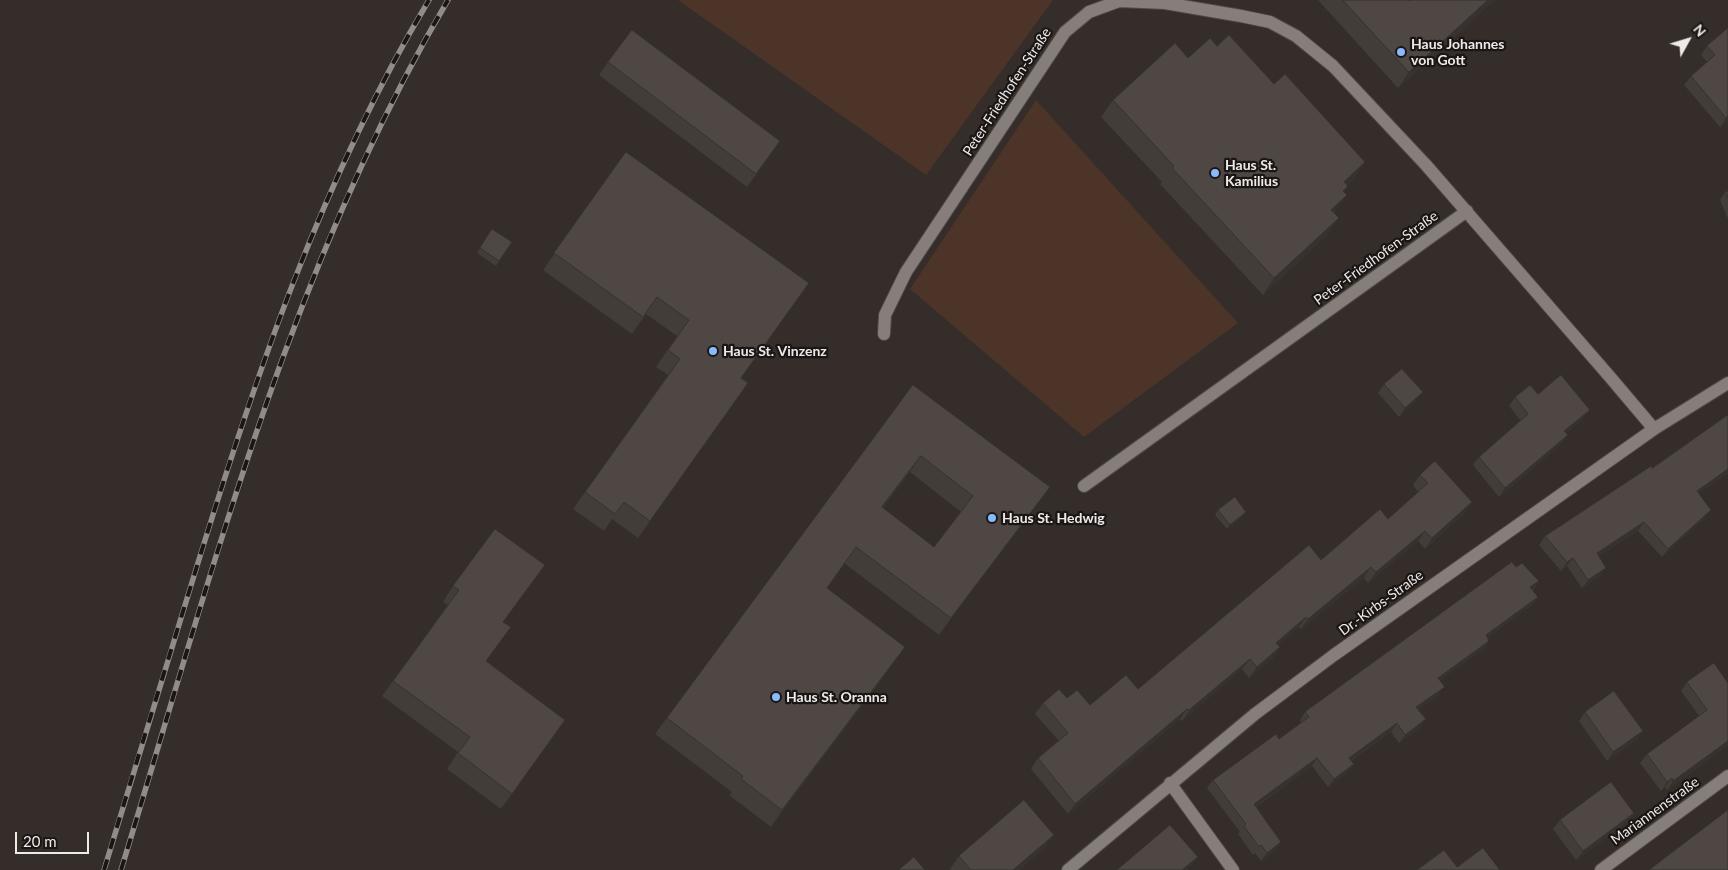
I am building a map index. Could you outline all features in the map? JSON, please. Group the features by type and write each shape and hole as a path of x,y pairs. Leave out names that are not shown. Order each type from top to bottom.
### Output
{"street":[{"name":"Peter-Friedhofen-Straße","path":"884,334 885,315 906,272 1065,32 1089,12 1119,1 1165,3 1270,22 1296,36 1333,66 1467,211 1654,430"},
{"name":"Peter-Friedhofen-Straße","path":"1084,486 1467,211"},
{"name":"Dr.-Kirbs-Straße","path":"1068,870 1254,714 1334,655 1654,430 1728,383"},
{"name":"Mariannenstraße","path":"1600,870 1728,776"},
{"path":"1170,783 1233,870"}],"shaded area":[{"path":"678,0 1053,0 926,175"},
{"path":"1036,100 1238,323 1084,437 910,289"}],"building":[{"name":"Haus Johannes von Gott","path":"1343,0 1409,1 1488,0 1409,72"},
{"path":"1728,28 1728,116 1726,118 1691,76 1715,55 1707,46"},
{"path":"632,30 780,141 756,174 608,62"},
{"name":"Haus St. Kamilius","path":"1229,35 1274,84 1285,74 1365,162 1344,182 1348,186 1343,191 1347,195 1331,210 1339,218 1274,278 1172,168 1174,166 1113,100 1175,43 1188,58 1210,38 1217,46"},
{"name":"Haus St. Vinzenz","path":"626,152 809,283 741,378 748,383 650,521 624,502 615,514 585,492 680,359 668,350 689,320 657,297 643,317 554,253"},
{"path":"492,229 512,242 499,261 480,248"},
{"path":"1402,369 1423,392 1405,408 1384,384"},
{"path":"1561,375 1590,410 1564,431 1568,435 1505,488 1479,457 1528,414 1515,397 1530,385 1538,394"},
{"path":"913,385 1050,487 951,618 856,547 827,588 905,647 782,810 741,779 743,776 667,718","holes":["921,456 973,496 934,547 882,507"]},
{"path":"1728,415 1728,469 1697,491 1711,510 1668,549 1644,522 1597,553 1606,568 1588,580 1573,558 1567,562 1545,536 1651,466 1652,468"},
{"path":"1435,461 1472,502 1432,538 1425,531 1376,572 1371,567 1308,619 1306,617 1276,643 1280,647 1257,667 1250,659 1189,710 1187,709 1075,804 1038,758 1068,733 1043,703 1059,689 1067,698 1077,690 1090,705 1126,675 1138,689 1309,545 1321,560 1380,509 1388,519 1428,483 1420,475"},
{"path":"1235,497 1246,512 1230,525 1218,510"},
{"path":"495,529 545,565 503,622 511,627 486,661 565,720 512,794 458,753 470,737 393,681 459,590 453,586"},
{"path":"1512,562 1516,567 1522,563 1539,581 1530,587 1538,597 1486,635 1489,641 1438,678 1445,687 1416,707 1426,719 1405,735 1397,723 1349,758 1354,764 1334,779 1317,758 1254,804 1281,842 1267,853 1261,845 1259,847 1244,826 1246,824 1213,780 1276,734 1279,739 1309,717 1305,712"},
{"path":"1714,663 1728,683 1728,741 1673,781 1672,778 1667,782 1647,754 1707,710 1687,682"},
{"path":"1614,691 1643,731 1613,752 1585,712"},
{"path":"1611,782 1634,813 1583,851 1560,820"},
{"path":"1024,800 1054,835 1013,870 971,870 959,856"},
{"path":"1728,810 1728,870 1649,870"},
{"path":"1170,825 1198,857 1182,870 1117,870"},
{"path":"1483,848 1500,870 1417,870 1444,850 1457,867"},
{"path":"914,857 925,870 899,870"}],"railway":[{"path":"104,870 216,504 240,430 293,282 355,138 390,68 429,0"},
{"path":"121,870 223,536 259,425 299,315 343,208 392,102 448,0"}],"place":[{"name":"Haus Johannes von Gott","path":"1401,52"},
{"name":"Haus St. Kamilius","path":"1215,173"},
{"name":"Haus St. Vinzenz","path":"713,351"},
{"name":"Haus St. Hedwig","path":"992,518"},
{"name":"Haus St. Oranna","path":"776,697"}]}
